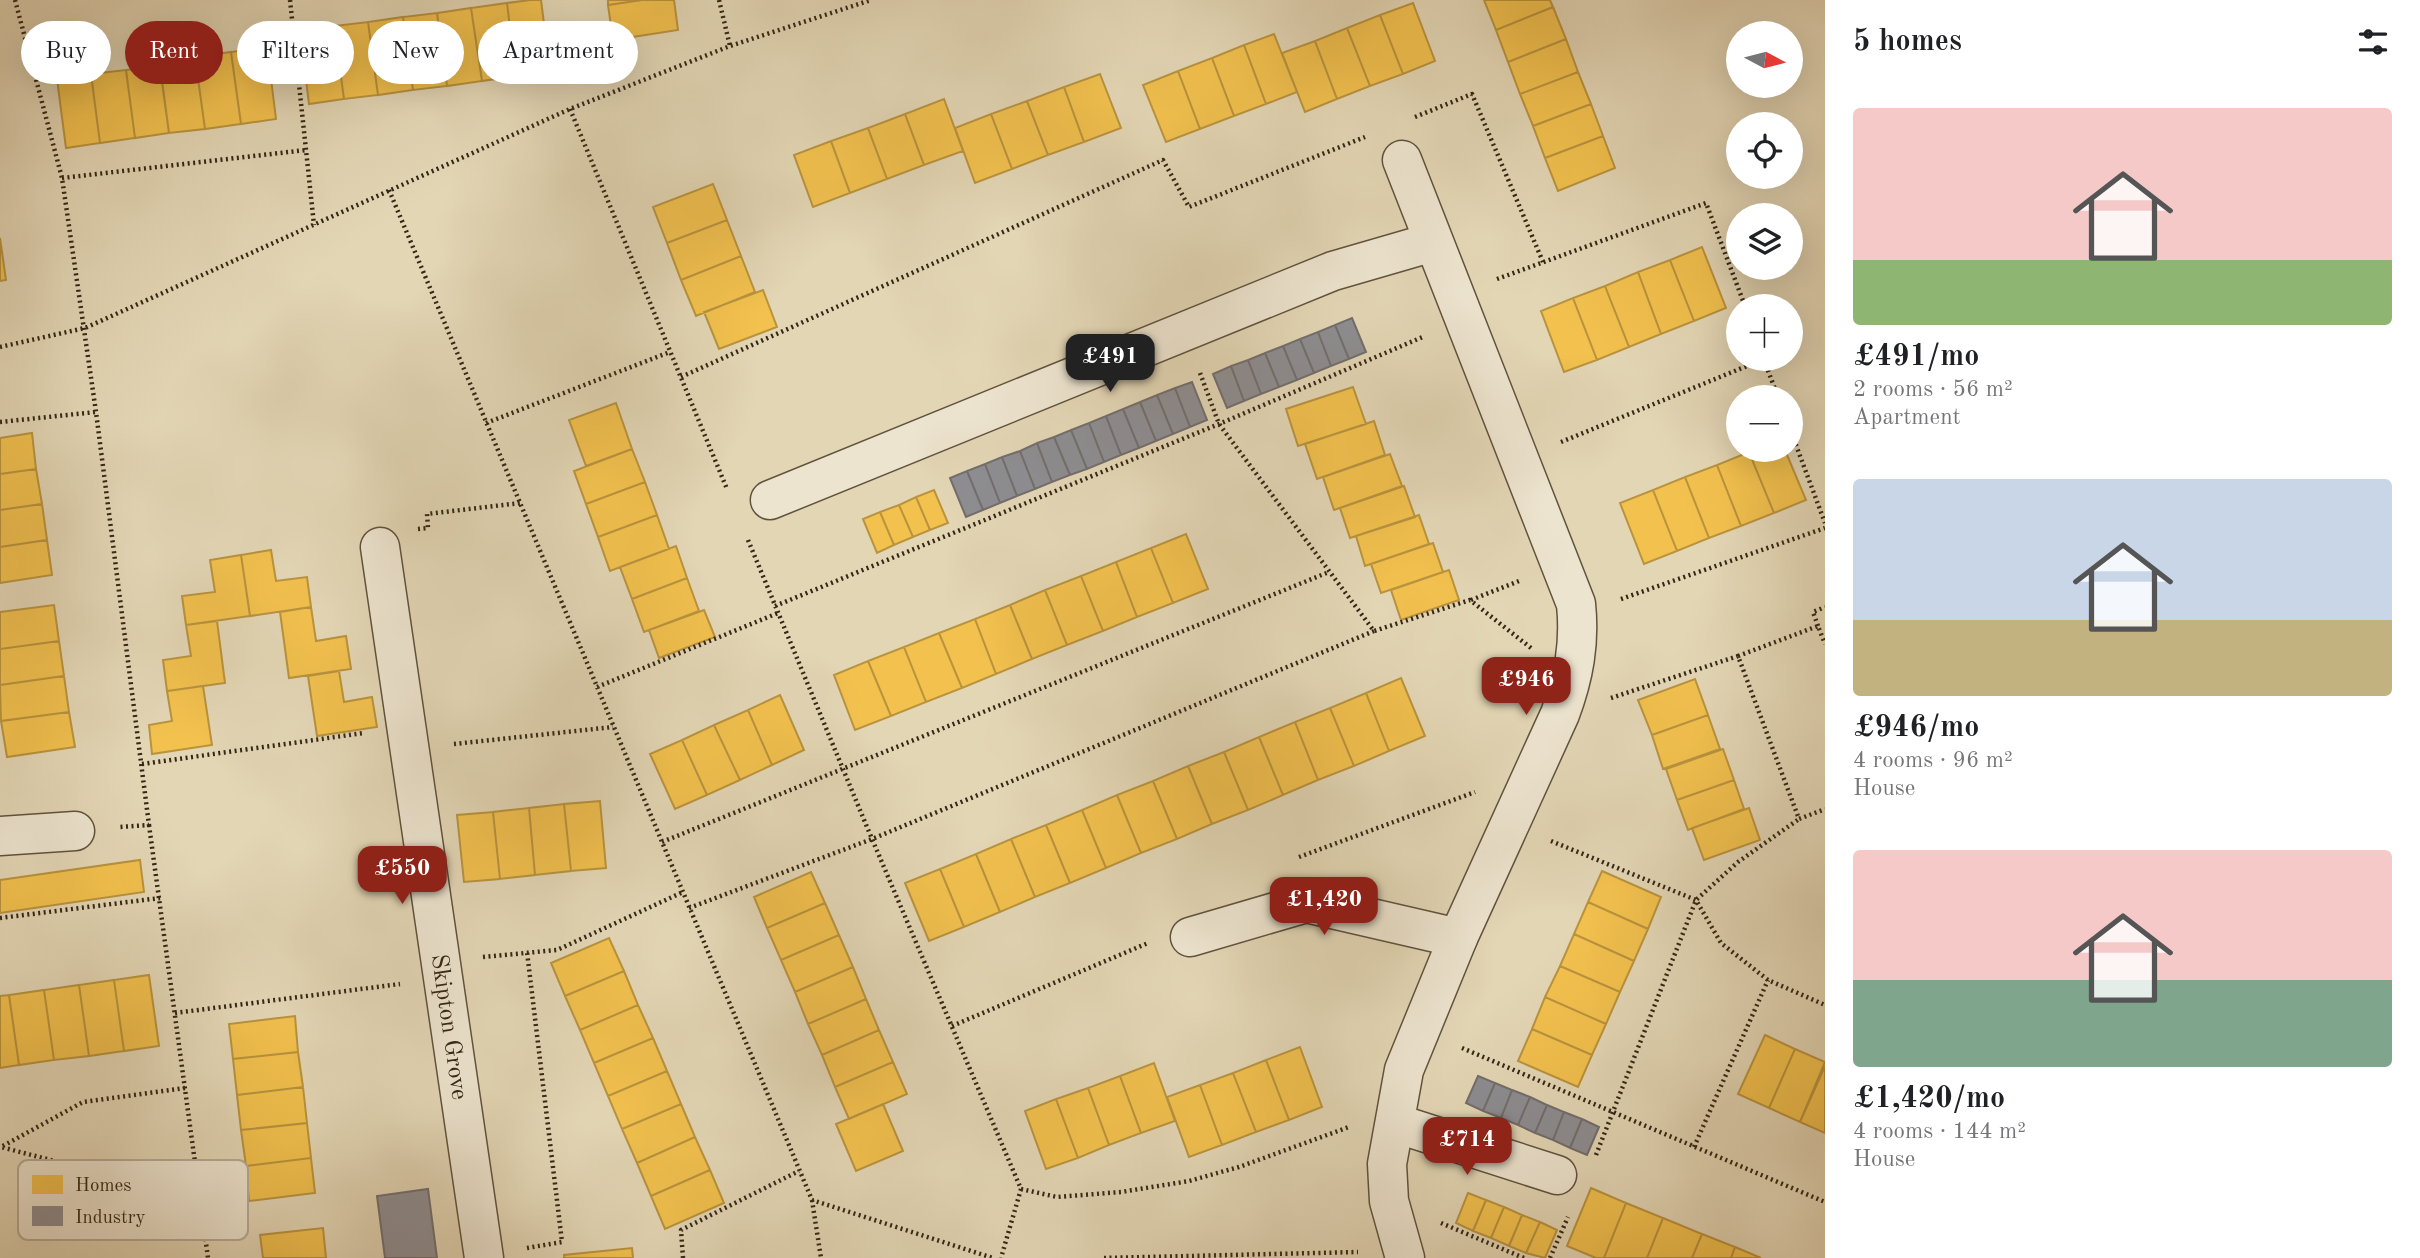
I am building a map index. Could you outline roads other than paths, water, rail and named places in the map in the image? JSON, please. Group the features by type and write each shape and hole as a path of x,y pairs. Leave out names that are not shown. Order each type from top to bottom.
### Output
{"street":[{"path":"1402,160 1576,604 1578,646 1566,698 1458,938 1404,1070 1387,1164 1389,1201 1404,1254"},
{"path":"770,500 1333,271 1433,242"},
{"name":"Skipton Grove","path":"380,547 484,1257"},
{"path":"0,836 75,831"},
{"path":"1190,937 1306,903 1458,938"},
{"path":"1395,1123 1557,1175"}]}
